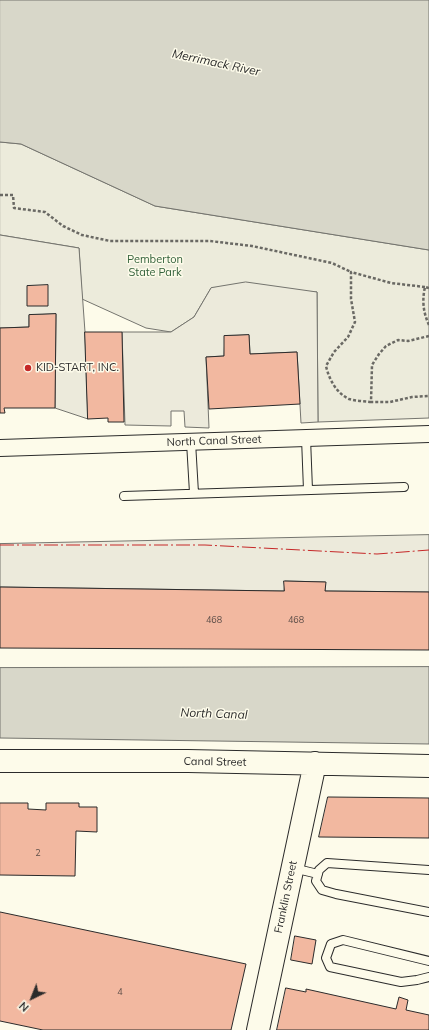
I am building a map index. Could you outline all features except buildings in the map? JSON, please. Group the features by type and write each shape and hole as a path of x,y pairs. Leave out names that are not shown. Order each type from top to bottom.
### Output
{"main road":[{"name":"Canal Street","path":"0,761 188,761 429,766"},
{"name":"Franklin Street","path":"258,1030 315,764"}],"street":[{"name":"North Canal Street","path":"0,448 429,434"}],"lane":[{"path":"306,438 308,490"},
{"path":"192,442 194,493"},
{"path":"124,496 404,487"},
{"path":"429,870 327,864 319,870 316,881 322,890 336,894 429,912"},
{"path":"292,868 318,874"},
{"path":"429,961 343,940 331,944 326,958 330,967 401,982 429,977"}],"path":[{"path":"0,195 13,195 14,208 45,212 63,226 82,235 110,241 210,241 252,246 332,263 351,272 391,283 427,287 423,299 425,317 429,324"},
{"path":"351,272 351,299 355,322 348,337 334,352 326,366 329,378 337,390 349,399 371,402 390,402 412,397 429,396"},
{"path":"371,402 372,365 386,346 398,340 408,341 429,336"}],"green space":[{"name":"Pemberton State Park","path":"0,142 21,144 155,206 429,250 429,418 318,422 317,292 211,288 194,317 171,332 146,328 82,299 79,248 0,235"}],"shaded area":[{"path":"0,235 79,248 85,332 88,419 55,408 56,314 29,315 29,327 0,328"},
{"path":"246,282 317,292 318,422 301,423 297,352 250,354 249,335 225,336 224,356 206,357 209,428 185,427 184,411 171,411 171,426 125,425 122,332 171,332 194,317 211,288"},
{"path":"429,535 429,592 325,591 325,582 285,581 284,591 0,587 0,544"}],"water":[{"name":"Merrimack River","path":"0,0 429,0 429,250 155,206 21,144 0,142"},
{"name":"North Canal","path":"429,667 429,744 0,738 0,668"}],"power":[{"path":"0,545 205,545 377,554 429,550"}],"place":[{"name":"KID-START, INC.","path":"28,368"}]}
